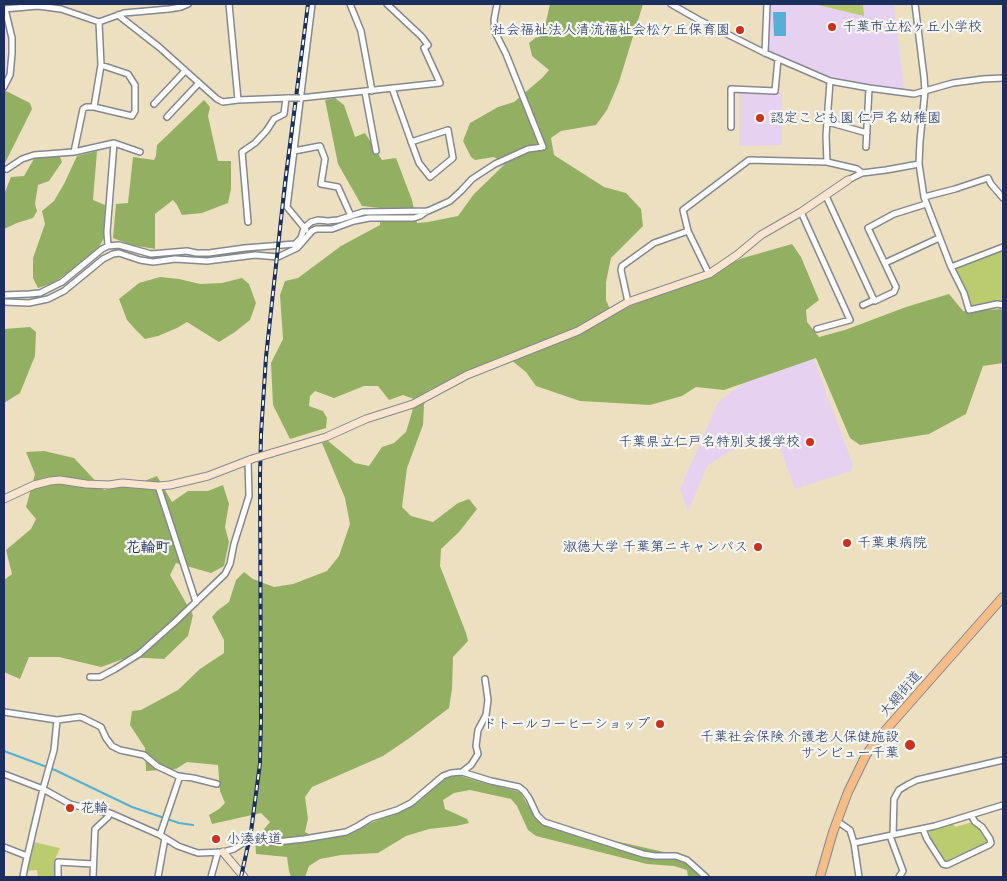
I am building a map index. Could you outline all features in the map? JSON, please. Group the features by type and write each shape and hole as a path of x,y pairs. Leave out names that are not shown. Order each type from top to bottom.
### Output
{"main road":[{"name":"大網街道","path":"820,877 837,821 848,792 866,755 1003,597"}],"street":[{"path":"144,4 146,12"},
{"path":"4,87 10,75 12,38 4,9 60,6 99,22 118,15 181,7 188,4"},
{"path":"229,4 238,100"},
{"path":"309,234 287,207 312,4"},
{"path":"350,4 361,30 372,91"},
{"path":"118,15 159,47 217,99 223,102 300,98 440,83 424,48 428,45 387,4"},
{"path":"4,302 29,303 48,299 64,291 103,258 113,254 119,253 153,262 175,259 207,261 255,255 278,257 297,248 316,229 332,229 369,218 414,218 450,201 472,179 495,164 528,150 543,147 506,54 495,32 494,20 497,4"},
{"path":"671,4 765,53 830,80 914,94 953,83 1003,78"},
{"path":"765,53 767,4"},
{"path":"915,4 925,91 919,164 926,204 951,267 964,292 969,310 1003,304"},
{"path":"94,107 101,65 99,22"},
{"path":"731,127 731,89 775,90 778,59"},
{"path":"74,152 83,109 94,107 132,116 135,112 135,85 128,74 101,65"},
{"path":"154,104 185,71"},
{"path":"827,162 826,136 830,80"},
{"path":"167,116 199,83"},
{"path":"392,88 411,142 419,163 430,176 453,158 448,130 411,142"},
{"path":"866,147 869,88"},
{"path":"365,92 376,151"},
{"path":"248,222 242,152 256,143 274,119 284,114 288,98"},
{"path":"828,122 867,133"},
{"path":"108,246 107,232 114,142"},
{"path":"7,169 22,159 34,155 74,152 114,142 140,152"},
{"path":"294,151 320,146 325,159 321,184 338,187 352,216"},
{"path":"709,274 688,231 683,210 749,160 827,162 858,169 862,173"},
{"path":"4,499 34,485 50,481 60,480 100,485 131,484 158,486 193,480 326,437 366,419 412,404 467,375 578,331 628,302 709,274 737,255 761,235 862,173 919,164"},
{"path":"924,197 988,178 1003,198"},
{"path":"826,196 874,300"},
{"path":"863,305 882,298 896,289 868,228 894,214 926,204"},
{"path":"4,295 40,293 62,282 108,246 119,245 151,254 187,251 209,253 294,244 301,238 304,228 311,222 318,220 328,221 363,212 428,211"},
{"path":"801,212 850,320"},
{"path":"628,302 621,270 622,266 654,242 688,231"},
{"path":"885,263 939,238"},
{"path":"951,267 1003,246"},
{"path":"817,329 858,318"},
{"path":"90,677 100,677 139,654 225,574 230,564 234,544 249,496 250,460"},
{"path":"158,486 196,602"},
{"path":"462,772 471,765 478,754 476,746 478,730 486,715 488,700 485,679"},
{"path":"4,712 56,720 80,717 100,727 112,746 120,750 144,755 163,770 180,776 217,784"},
{"path":"24,877 27,856 54,750 56,720"},
{"path":"899,877 903,871 892,835 894,799 899,790 907,784 918,780 1003,760"},
{"path":"4,774 43,789 70,804 110,813 192,852 198,853 221,852 234,849 244,843 304,839 346,832 371,818 397,810 411,803 443,776 462,772 519,787 529,798 537,815 544,822 643,854 676,856 687,860 706,877"},
{"path":"158,877 162,837 180,776"},
{"path":"854,842 923,829 1003,805"},
{"path":"92,877 95,829 108,818 110,813"},
{"path":"923,829 927,840 943,864 947,865 991,842 971,815"},
{"path":"837,821 850,830 854,842 859,877"},
{"path":"4,847 27,856"},
{"path":"211,877 221,852"},
{"path":"221,852 244,877"},
{"path":"58,877 58,862 93,864"}],"shaded area":[{"name":"千葉市立松ヶ丘小学校","path":"769,4 894,4 904,88 866,86 841,80 817,73 766,50"},
{"name":"認定こども園 仁戸名幼稚園","path":"739,91 782,92 782,145 739,146"},
{"name":"千葉県立仁戸名特別支援学校","path":"813,356 853,465 851,471 795,489 781,451 769,434 727,453 707,466 688,512 680,489 718,402 739,386 760,375"}],"green space":[{"path":"550,4 643,4 619,82 607,110 596,125 561,131 551,138 554,155 604,187 626,193 641,209 643,226 611,258 606,282 606,300 612,314 743,258 792,244 801,257 819,300 806,310 807,322 819,337 845,330 906,307 949,294 963,311 1003,309 1003,363 983,366 966,414 929,434 860,445 850,438 816,358 724,390 696,387 682,396 650,405 580,401 536,386 526,372 505,355 429,390 424,405 423,425 407,468 402,507 411,516 433,522 458,503 469,499 477,509 459,532 441,549 440,566 468,641 453,657 452,689 449,708 383,756 312,787 305,797 308,819 305,832 319,839 352,833 412,806 451,773 520,792 529,807 548,826 682,856 700,866 703,877 688,877 687,870 674,866 647,864 536,836 528,830 517,806 511,799 470,790 454,793 443,800 445,809 467,819 469,823 429,829 406,836 378,853 341,855 320,859 309,866 305,877 291,877 287,857 256,854 255,837 270,822 261,813 212,824 209,815 225,803 220,791 218,765 187,762 176,769 146,771 145,748 130,725 132,711 141,710 178,690 200,669 224,653 224,640 212,617 229,602 236,580 244,572 253,579 274,587 293,584 327,571 339,556 350,524 345,498 322,443 328,441 355,463 369,466 382,447 394,443 406,432 414,399 403,395 389,400 378,386 364,386 334,398 315,391 310,396 309,406 323,411 327,418 326,428 290,439 273,405 271,363 283,339 280,295 285,281 298,278 341,246 380,225 380,208 362,206 338,164 325,100 335,98 344,105 355,137 365,133 382,160 396,158 412,200 417,223 458,216 474,194 505,164 494,157 475,160 471,157 463,141 470,123 498,107 514,102 549,70 532,56 529,43 544,31"},
{"path":"814,4 863,4 864,16"},
{"path":"4,90 30,103 32,109 4,165"},
{"path":"204,100 210,107 208,116 218,161 231,161 231,189 228,203 202,213 182,215 173,200 155,214 155,249 131,245 113,238 116,204 128,203 133,157 154,160 157,145"},
{"path":"97,151 93,200 105,205 104,238 99,247 73,269 53,283 38,288 33,278 33,258 45,224 42,211 54,201 77,156"},
{"path":"35,157 60,157 62,162 49,181 38,185 35,204 37,211 33,218 4,229 4,194 11,177 24,176"},
{"path":"1002,250 1003,303 1000,302 970,309 956,271 957,268"},
{"path":"160,277 200,284 222,283 242,278 249,284 256,303 250,320 219,342 187,322 158,336 145,339 127,320 119,299 139,283"},
{"path":"30,327 36,332 35,356 20,393 4,403 4,329"},
{"path":"44,451 74,458 104,490 142,482 157,476 172,502 188,491 208,491 223,485 229,504 225,527 229,542 224,566 211,573 176,563 170,575 193,615 188,636 164,659 126,658 101,667 59,657 29,657 20,679 4,672 4,580 12,574 6,550 31,529 36,519 26,507 35,474 26,452"},
{"path":"973,822 980,828 988,842 946,861 931,839 929,831 953,823 955,827"},
{"path":"33,842 60,848 54,861 56,877 38,877 37,870 26,871"}],"water":[{"path":"773,12 786,12 786,36 774,36"}],"waterway":[{"path":"4,751 55,770 132,807 179,823 193,825"}],"railway":[{"path":"241,877 251,832 260,763 260,477 266,357 285,183 308,4"}],"place":[{"name":"千葉市立松ヶ丘小学校","path":"832,27"},
{"name":"社会福祉法人清流福祉会松ケ丘保育園","path":"740,30"},
{"name":"認定こども園 仁戸名幼稚園","path":"760,118"},
{"name":"千葉県立仁戸名特別支援学校","path":"810,442"},
{"name":"千葉東病院","path":"847,543"},
{"name":"淑徳大学 千葉第ニキャンパス","path":"758,547"},
{"name":"ドトールコーヒーショップ","path":"660,724"},
{"name":"千葉社会保険 介護老人保健施設 サンビュー千葉","path":"910,745"},
{"name":"花輪","path":"70,808"},
{"name":"小湊鉄道","path":"216,839"}],"district":[{"name":"花輪町","path":"148,548"}]}
